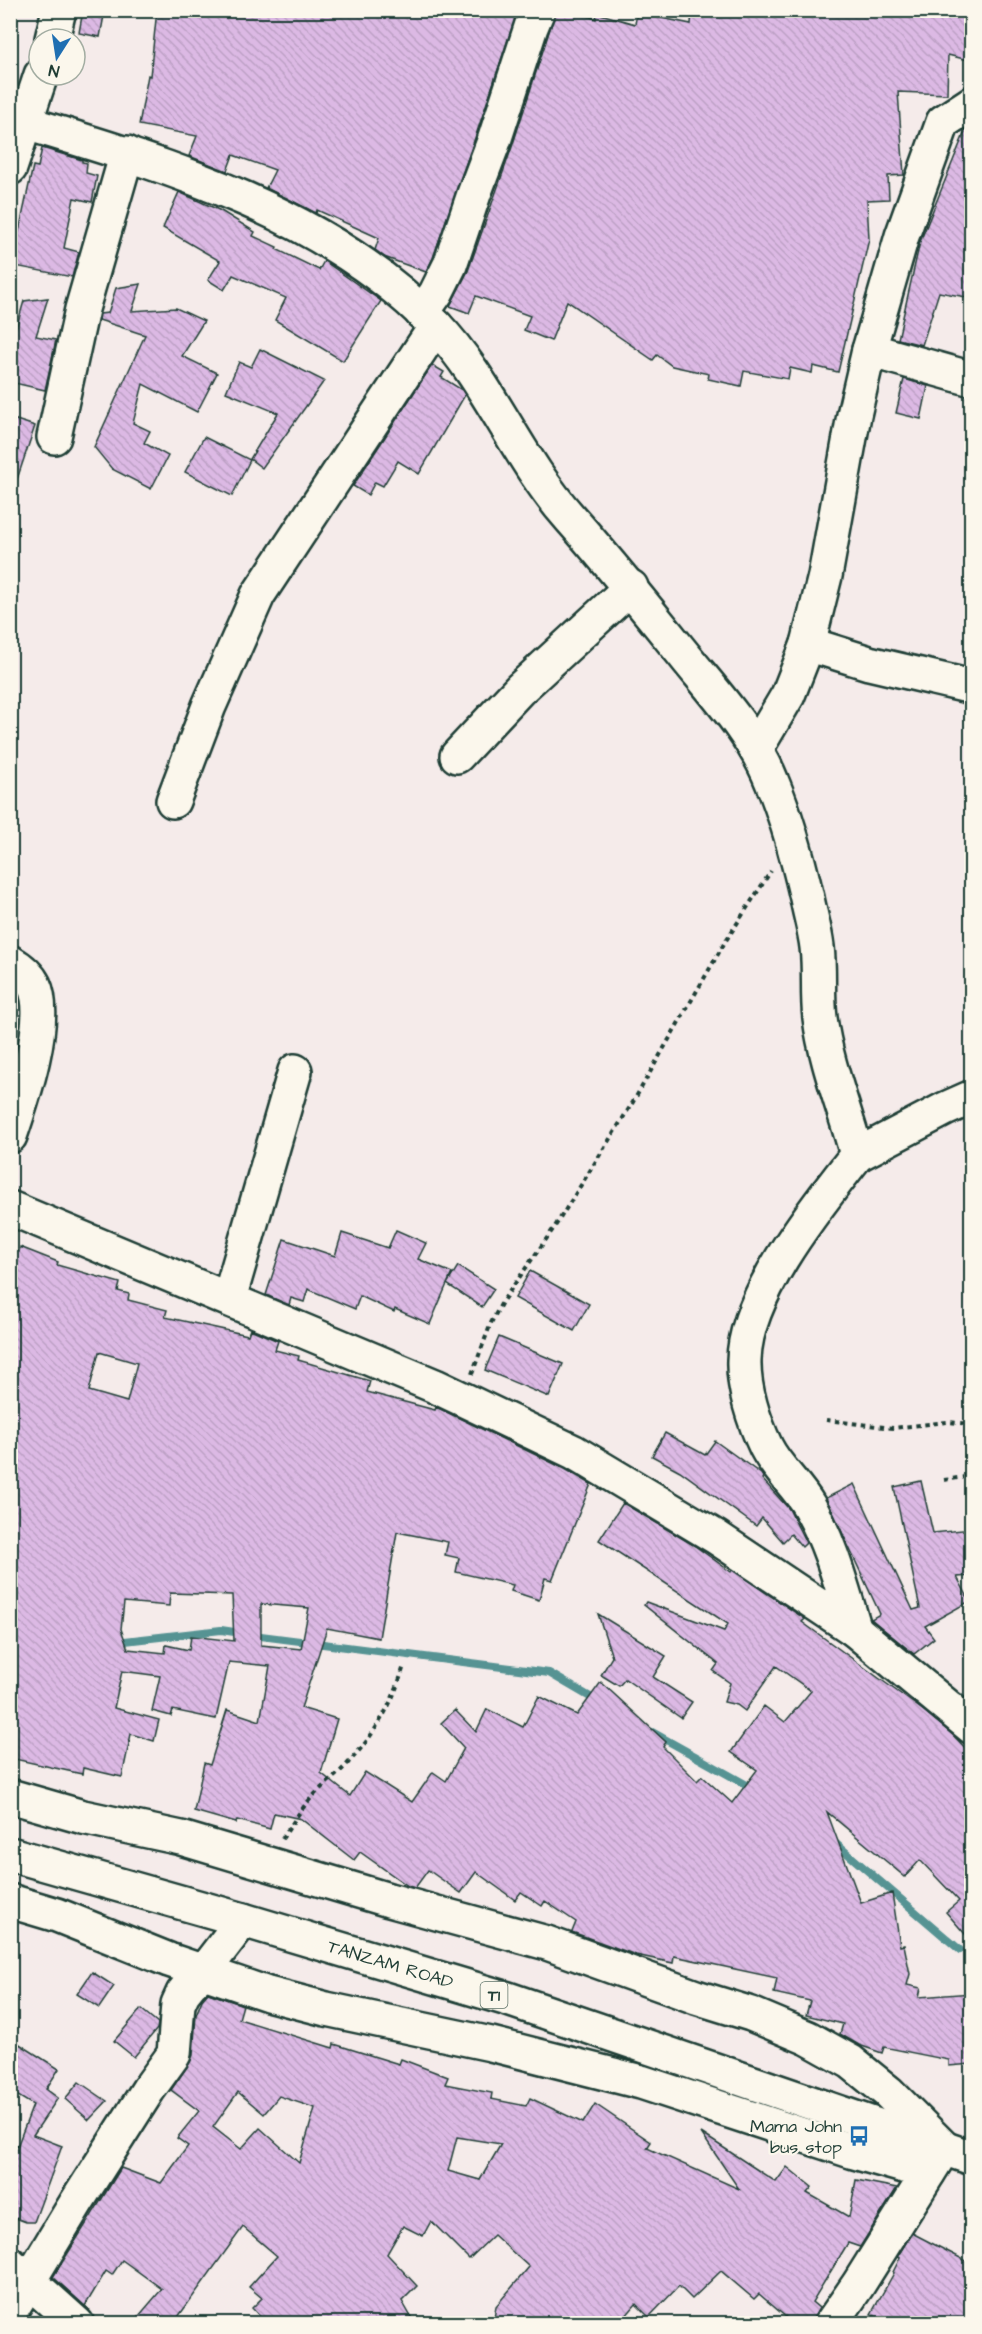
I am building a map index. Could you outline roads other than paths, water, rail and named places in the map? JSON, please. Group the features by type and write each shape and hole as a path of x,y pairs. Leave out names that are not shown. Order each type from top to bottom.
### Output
{"main road":[{"path":"55,27 59,10"},
{"path":"173,801 209,706 258,596 429,319 436,293 450,266 538,10"},
{"path":"10,168 37,87"},
{"path":"756,749 788,695 808,644 825,576 854,415 869,350 902,236 943,123 972,103"},
{"path":"26,123 127,153 180,172 289,221 352,255 397,289 429,319 468,367 505,427 563,510 631,587 725,706 756,749 772,780 801,869 817,943 820,1018 857,1155"},
{"path":"54,437 82,309 127,153"},
{"path":"869,350 972,379"},
{"path":"457,756 520,688 631,587"},
{"path":"808,644 869,663 972,687"},
{"path":"10,962 20,968 33,984 39,1003 37,1036 30,1070 10,1137"},
{"path":"229,1299 295,1071"},
{"path":"855,1630 832,1559 809,1505 768,1450 761,1435 745,1378 744,1359 748,1329 765,1289 803,1228 857,1155 972,1097"},
{"path":"10,1208 464,1400 574,1452 716,1537 855,1630 972,1727"},
{"path":"10,1796 83,1817 182,1838 389,1900 547,1943 696,1997 751,2014 808,2038 851,2061 888,2092 948,2160"},
{"name":"TANZAM ROAD","path":"10,1854 243,1920 508,2000 948,2160"},
{"path":"10,1901 57,1915 203,1972 268,1994 326,2009 491,2044 641,2082 854,2152 948,2160"},
{"path":"10,2312 20,2272 174,2054 178,2004 191,1983 203,1972 243,1920"},
{"path":"831,2324 948,2160"},
{"path":"20,2272 77,2324"}],"waterway":[{"path":"116,1642 221,1630 241,1633"},
{"path":"253,1635 549,1673 597,1701"},
{"path":"652,1732 754,1789"},
{"path":"834,1842 960,1950"}],"place":[{"name":"Mama John bus stop","path":"859,2136"}]}
